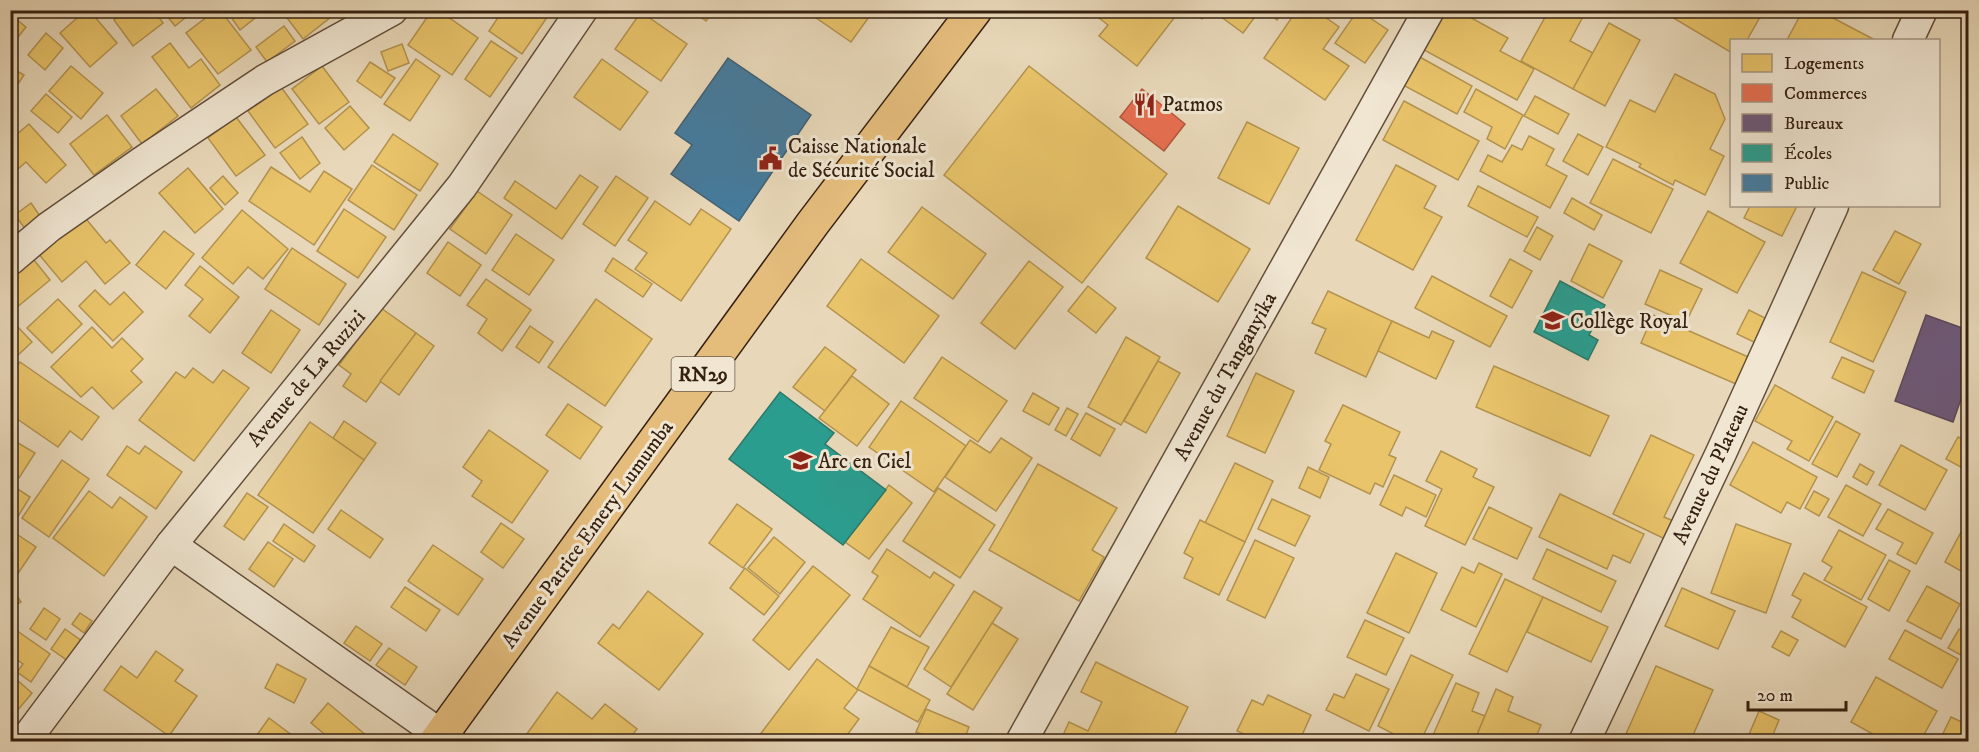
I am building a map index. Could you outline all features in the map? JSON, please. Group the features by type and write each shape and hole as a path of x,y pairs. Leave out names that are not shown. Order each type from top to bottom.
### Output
{"main road":[{"name":"Avenue Patrice Emery Lumumba","path":"443,739 813,223 975,10"}],"street":[{"path":"10,260 48,227 265,80 393,10"},
{"name":"Avenue de La Ruzizi","path":"24,741 171,546 462,186 582,10"},
{"name":"Avenue du Tanganyika","path":"1021,741 1429,10"},
{"path":"1908,39 1922,10"},
{"name":"Avenue du Plateau","path":"1584,741 1721,453 1833,207"},
{"path":"171,546 443,739"}],"building: Logements":[{"path":"86,10 89,10 117,43 90,67 60,33"},
{"path":"126,10 154,10 163,23 133,46 114,20"},
{"path":"162,10 195,10 175,26"},
{"path":"216,10 220,10 251,50 218,74 186,33"},
{"path":"226,10 265,10 240,30"},
{"path":"281,10 334,10 336,13 303,39"},
{"path":"432,10 438,10 478,38 452,75 408,45"},
{"path":"503,10 552,10 522,54 489,31"},
{"path":"691,10 714,10 706,21"},
{"path":"810,10 874,10 851,42 809,13"},
{"path":"1089,10 1174,10 1178,13 1137,66 1099,36 1108,25"},
{"path":"1191,10 1208,10 1202,19"},
{"path":"1218,10 1260,10 1243,33 1216,13"},
{"path":"1264,10 1284,10 1277,20"},
{"path":"1297,10 1315,10 1339,27 1323,49 1349,66 1325,100 1264,58"},
{"path":"1358,10 1388,30 1365,63 1335,43"},
{"path":"1446,10 1457,10 1508,38 1500,51 1534,69 1517,100 1424,50"},
{"path":"1549,10 1586,11 1570,41 1593,53 1573,89 1521,61"},
{"path":"1660,10 1764,10 1748,39 1730,39 1730,52"},
{"path":"1803,10 1818,10 1873,39 1788,39"},
{"path":"641,12 687,44 661,81 615,49"},
{"path":"10,14 26,27 10,47"},
{"path":"1609,23 1640,40 1605,106 1573,89"},
{"path":"284,26 295,41 267,62 256,47"},
{"path":"46,33 63,48 45,70 28,55"},
{"path":"491,41 517,58 490,97 465,79"},
{"path":"170,43 189,68 201,59 220,85 191,108 152,57"},
{"path":"402,44 409,63 388,71 381,52"},
{"path":"1418,56 1472,86 1457,114 1403,85"},
{"path":"416,59 440,76 410,121 384,104"},
{"path":"602,59 648,92 620,130 574,97"},
{"path":"370,62 395,78 381,98 357,81"},
{"path":"71,66 103,93 81,119 49,91"},
{"path":"322,66 349,102 319,124 292,89"},
{"path":"1029,66 1167,174 1082,283 944,175"},
{"path":"10,67 24,75 10,96"},
{"path":"1675,74 1715,94 1725,119 1710,149 1724,156 1705,195 1675,180 1673,185 1639,167 1641,164 1606,147 1630,100 1655,112"},
{"path":"281,87 308,124 275,148 248,111"},
{"path":"156,89 178,116 142,144 121,116"},
{"path":"1476,89 1523,115 1505,149 1487,139 1492,127 1464,112"},
{"path":"46,94 72,117 58,133 31,111"},
{"path":"1535,96 1569,114 1558,134 1524,116"},
{"path":"1404,101 1479,141 1458,180 1383,140"},
{"path":"350,106 369,128 344,150 325,128"},
{"path":"107,115 132,147 94,175 70,144"},
{"path":"236,117 265,155 236,176 208,138"},
{"path":"1247,122 1299,148 1269,204 1218,178"},
{"path":"29,124 66,165 46,183 26,162 10,176 10,140"},
{"path":"393,134 438,164 420,191 374,162"},
{"path":"1578,134 1603,147 1588,175 1563,161"},
{"path":"1529,136 1554,149 1546,165 1567,176 1550,208 1480,171 1488,155 1502,162 1512,145 1522,150"},
{"path":"302,137 320,163 300,179 280,153"},
{"path":"1613,159 1673,189 1651,233 1590,203"},
{"path":"372,165 417,195 394,230 348,200"},
{"path":"1396,165 1436,186 1424,208 1442,217 1413,270 1356,240"},
{"path":"271,167 310,192 324,171 352,189 314,245 249,201"},
{"path":"188,168 223,209 195,233 159,193"},
{"path":"580,175 598,187 562,239 504,198 515,181 556,209"},
{"path":"223,176 238,193 225,205 210,188"},
{"path":"616,176 648,198 615,246 583,224"},
{"path":"1478,186 1538,217 1527,237 1468,206"},
{"path":"477,191 512,215 486,254 450,229"},
{"path":"1572,198 1602,215 1594,230 1564,213"},
{"path":"655,201 690,225 701,209 731,229 681,301 635,269 647,253 628,240"},
{"path":"31,203 42,219 26,230 15,215"},
{"path":"1178,206 1250,249 1218,302 1146,258"},
{"path":"922,207 986,254 953,299 888,252"},
{"path":"1750,207 1796,207 1782,236 1744,218"},
{"path":"344,209 386,237 358,278 317,251"},
{"path":"242,210 288,249 263,279 248,267 233,284 202,258"},
{"path":"1708,211 1765,242 1737,293 1680,263"},
{"path":"82,214 106,243 110,240 130,263 105,284 86,261 62,282 37,252"},
{"path":"1537,227 1553,236 1540,260 1524,251"},
{"path":"164,231 194,254 166,289 136,265"},
{"path":"1895,231 1921,244 1899,284 1873,270"},
{"path":"516,234 554,260 529,295 492,270"},
{"path":"448,242 481,265 460,296 427,273"},
{"path":"1589,244 1622,261 1603,298 1571,281"},
{"path":"292,248 346,284 319,325 265,289"},
{"path":"30,255 50,280 10,313 10,272"},
{"path":"613,258 652,284 643,297 605,271"},
{"path":"861,259 939,316 904,363 827,306"},
{"path":"1510,259 1532,271 1512,308 1490,296"},
{"path":"1029,261 1063,287 1015,349 981,323"},
{"path":"200,266 239,297 210,333 189,316 203,299 185,285"},
{"path":"1660,270 1702,289 1686,322 1645,304"},
{"path":"1862,272 1906,292 1873,362 1830,342"},
{"path":"1432,276 1507,316 1490,347 1415,308"},
{"path":"486,279 531,310 502,351 478,333 487,319 467,305"},
{"path":"1088,286 1116,308 1096,333 1068,311"},
{"path":"95,290 110,305 124,292 143,312 113,341 79,306"},
{"path":"1328,291 1392,321 1366,377 1315,353 1326,329 1312,323"},
{"path":"58,299 82,324 52,353 27,328"},
{"path":"596,299 652,339 605,406 548,367"},
{"path":"381,308 416,333 366,402 343,386 351,374 339,365"},
{"path":"271,310 300,330 271,373 242,353"},
{"path":"1749,310 1769,320 1758,344 1737,334"},
{"path":"1653,315 1755,360 1743,387 1641,343"},
{"path":"1392,321 1429,338 1432,331 1454,341 1436,379 1378,351"},
{"path":"16,325 32,342 17,356 10,349 10,330"},
{"path":"530,326 553,342 539,363 516,347"},
{"path":"92,327 112,348 122,338 143,359 131,371 142,382 113,409 92,387 81,397 51,367"},
{"path":"416,333 434,346 399,395 380,381"},
{"path":"1126,337 1160,357 1121,425 1088,407"},
{"path":"825,347 856,370 825,411 793,387"},
{"path":"942,357 1007,401 978,442 914,398"},
{"path":"1842,357 1874,371 1864,393 1832,378"},
{"path":"1158,361 1180,373 1146,433 1124,421"},
{"path":"20,362 99,417 82,440 70,431 58,447 10,414 10,375"},
{"path":"1494,366 1609,416 1590,456 1476,407"},
{"path":"193,368 213,383 223,370 249,388 194,461 139,420 176,372 185,378"},
{"path":"1256,373 1294,391 1265,453 1227,436"},
{"path":"852,376 889,404 857,446 819,418"},
{"path":"1775,385 1833,417 1809,461 1787,449 1792,441 1755,421"},
{"path":"1033,393 1059,408 1049,425 1023,411"},
{"path":"901,401 966,446 934,492 869,447"},
{"path":"568,404 602,427 580,459 546,435"},
{"path":"1343,405 1400,432 1389,455 1396,458 1383,487 1375,483 1370,494 1319,470 1331,444 1325,441"},
{"path":"1067,408 1078,414 1066,436 1055,430"},
{"path":"1086,413 1115,429 1100,456 1071,439"},
{"path":"344,421 376,443 364,460 333,438"},
{"path":"1836,421 1860,434 1837,477 1812,464"},
{"path":"310,422 364,460 313,533 258,495"},
{"path":"489,430 548,471 512,523 472,496 482,481 463,467"},
{"path":"1651,435 1694,455 1664,517 1676,522 1667,540 1613,514"},
{"path":"1958,437 1968,442 1968,471 1946,459"},
{"path":"1001,438 1032,458 996,511 945,477 970,440 990,453"},
{"path":"13,440 35,453 19,478 10,472 10,443"},
{"path":"1753,442 1817,477 1800,509 1787,502 1781,513 1730,485"},
{"path":"1901,445 1947,470 1925,510 1879,485"},
{"path":"127,446 139,454 145,446 182,472 156,509 107,475"},
{"path":"1441,451 1477,469 1473,477 1494,487 1465,545 1425,526 1442,489 1426,481"},
{"path":"62,460 89,479 49,537 22,518"},
{"path":"1235,463 1273,481 1245,542 1205,523"},
{"path":"1038,464 1117,508 1092,550 1104,557 1079,601 989,550"},
{"path":"1860,464 1874,472 1867,485 1853,477"},
{"path":"1308,467 1329,477 1320,498 1299,488"},
{"path":"1394,475 1436,495 1426,517 1406,507 1402,516 1380,505"},
{"path":"10,484 30,497 17,518 10,514"},
{"path":"889,485 912,503 869,559 845,542"},
{"path":"1846,485 1881,504 1863,536 1828,517"},
{"path":"938,488 995,525 960,578 903,541"},
{"path":"89,491 112,508 120,497 147,517 104,576 53,538"},
{"path":"1814,491 1829,499 1819,516 1805,508"},
{"path":"247,493 268,507 244,540 224,526"},
{"path":"1560,494 1644,534 1630,563 1613,555 1607,569 1539,537"},
{"path":"1272,499 1310,516 1295,546 1258,529"},
{"path":"737,504 772,529 743,568 709,543"},
{"path":"1489,507 1532,528 1517,559 1473,539"},
{"path":"1888,509 1933,533 1916,564 1897,554 1903,543 1876,529"},
{"path":"341,510 383,539 370,558 328,529"},
{"path":"1968,519 1968,575 1945,562"},
{"path":"1200,520 1245,542 1219,595 1184,578 1193,558 1184,553"},
{"path":"501,523 524,539 503,568 481,552"},
{"path":"284,524 315,546 304,562 273,541"},
{"path":"1736,524 1791,544 1766,613 1711,593"},
{"path":"1839,530 1886,555 1861,600 1824,580 1832,567 1822,561"},
{"path":"15,533 36,547 10,585 10,539"},
{"path":"774,537 805,562 780,594 748,568"},
{"path":"1255,540 1294,558 1265,618 1227,600"},
{"path":"268,542 293,559 274,587 249,569"},
{"path":"433,545 483,579 458,615 408,581"},
{"path":"887,549 930,578 934,572 954,585 920,637 863,599 878,576 872,572"},
{"path":"1547,549 1616,581 1601,612 1533,579"},
{"path":"1396,553 1437,573 1409,633 1367,613"},
{"path":"1889,560 1910,571 1889,611 1868,599"},
{"path":"1479,563 1502,574 1476,627 1441,610 1462,567 1474,573"},
{"path":"813,566 850,595 789,670 753,640"},
{"path":"745,568 779,596 764,615 730,588"},
{"path":"1804,573 1867,607 1845,647 1792,617 1801,600 1792,595"},
{"path":"1505,579 1543,597 1507,672 1469,654"},
{"path":"1927,586 1960,604 1941,639 1907,621"},
{"path":"405,587 440,610 426,631 391,607"},
{"path":"1682,588 1735,611 1718,649 1665,626"},
{"path":"14,591 21,602 10,608 10,593"},
{"path":"648,591 703,634 659,690 598,643 613,624 619,629"},
{"path":"974,591 1002,608 951,687 924,669"},
{"path":"1543,597 1608,627 1591,662 1527,632"},
{"path":"44,608 60,619 46,640 30,629"},
{"path":"80,613 92,621 84,633 72,624"},
{"path":"1365,620 1404,638 1386,675 1347,657"},
{"path":"992,623 1018,639 973,710 947,694"},
{"path":"356,626 382,644 370,661 344,643"},
{"path":"891,627 929,647 907,687 869,666"},
{"path":"65,629 82,641 68,661 51,649"},
{"path":"1959,629 1968,635 1968,659 1948,648"},
{"path":"16,630 50,654 31,682 17,672 23,664 10,655 10,638"},
{"path":"1905,630 1958,659 1942,688 1889,659"},
{"path":"1781,631 1798,640 1789,656 1772,647"},
{"path":"389,648 417,667 405,685 376,665"},
{"path":"156,651 183,670 175,681 197,696 169,736 104,690 121,666 137,678"},
{"path":"1411,655 1453,675 1420,742 1409,742 1378,726"},
{"path":"817,659 858,690 844,708 859,719 842,742 766,742 759,736"},
{"path":"1096,662 1188,707 1171,742 1060,742 1069,722 1088,731 1102,702 1081,692"},
{"path":"277,664 306,679 294,703 265,688"},
{"path":"869,666 930,700 918,722 857,689"},
{"path":"1656,666 1713,690 1690,742 1645,742 1626,734"},
{"path":"1356,674 1389,689 1369,731 1326,710 1334,694 1344,698"},
{"path":"1876,677 1937,711 1920,742 1887,742 1851,722"},
{"path":"16,679 32,693 17,711 10,705 10,686"},
{"path":"1456,683 1479,693 1472,711 1485,716 1474,742 1430,742"},
{"path":"1496,689 1513,697 1508,711 1541,725 1534,742 1474,742"},
{"path":"557,692 592,719 605,704 637,729 627,742 521,742"},
{"path":"1268,695 1311,715 1299,742 1245,742 1248,736 1237,731 1252,700 1263,705"},
{"path":"328,703 374,742 334,742 311,723"},
{"path":"926,709 969,727 963,742 940,742 916,732"},
{"path":"1759,711 1779,720 1770,742 1736,742 1738,735 1747,739"},
{"path":"1951,717 1968,725 1968,742 1939,742"},
{"path":"269,718 301,742 252,742"}],"building: Commerces":[{"path":"1142,89 1185,124 1164,151 1120,117"}],"building: Bureaux":[{"path":"1926,315 1968,330 1968,379 1953,422 1895,401"}],"building: Écoles":[{"path":"1560,281 1605,305 1589,335 1598,340 1588,360 1534,332"},
{"path":"780,392 834,433 825,444 886,490 843,545 729,459"}],"building: Public":[{"path":"728,58 811,115 739,221 671,174 692,145 675,133"}],"place":[{"name":"Patmos","path":"1144,104"},
{"name":"Caisse Nationale de Sécurité Social","path":"770,158"},
{"name":"Collège Royal","path":"1552,321"},
{"name":"Arc en Ciel","path":"800,461"}]}
